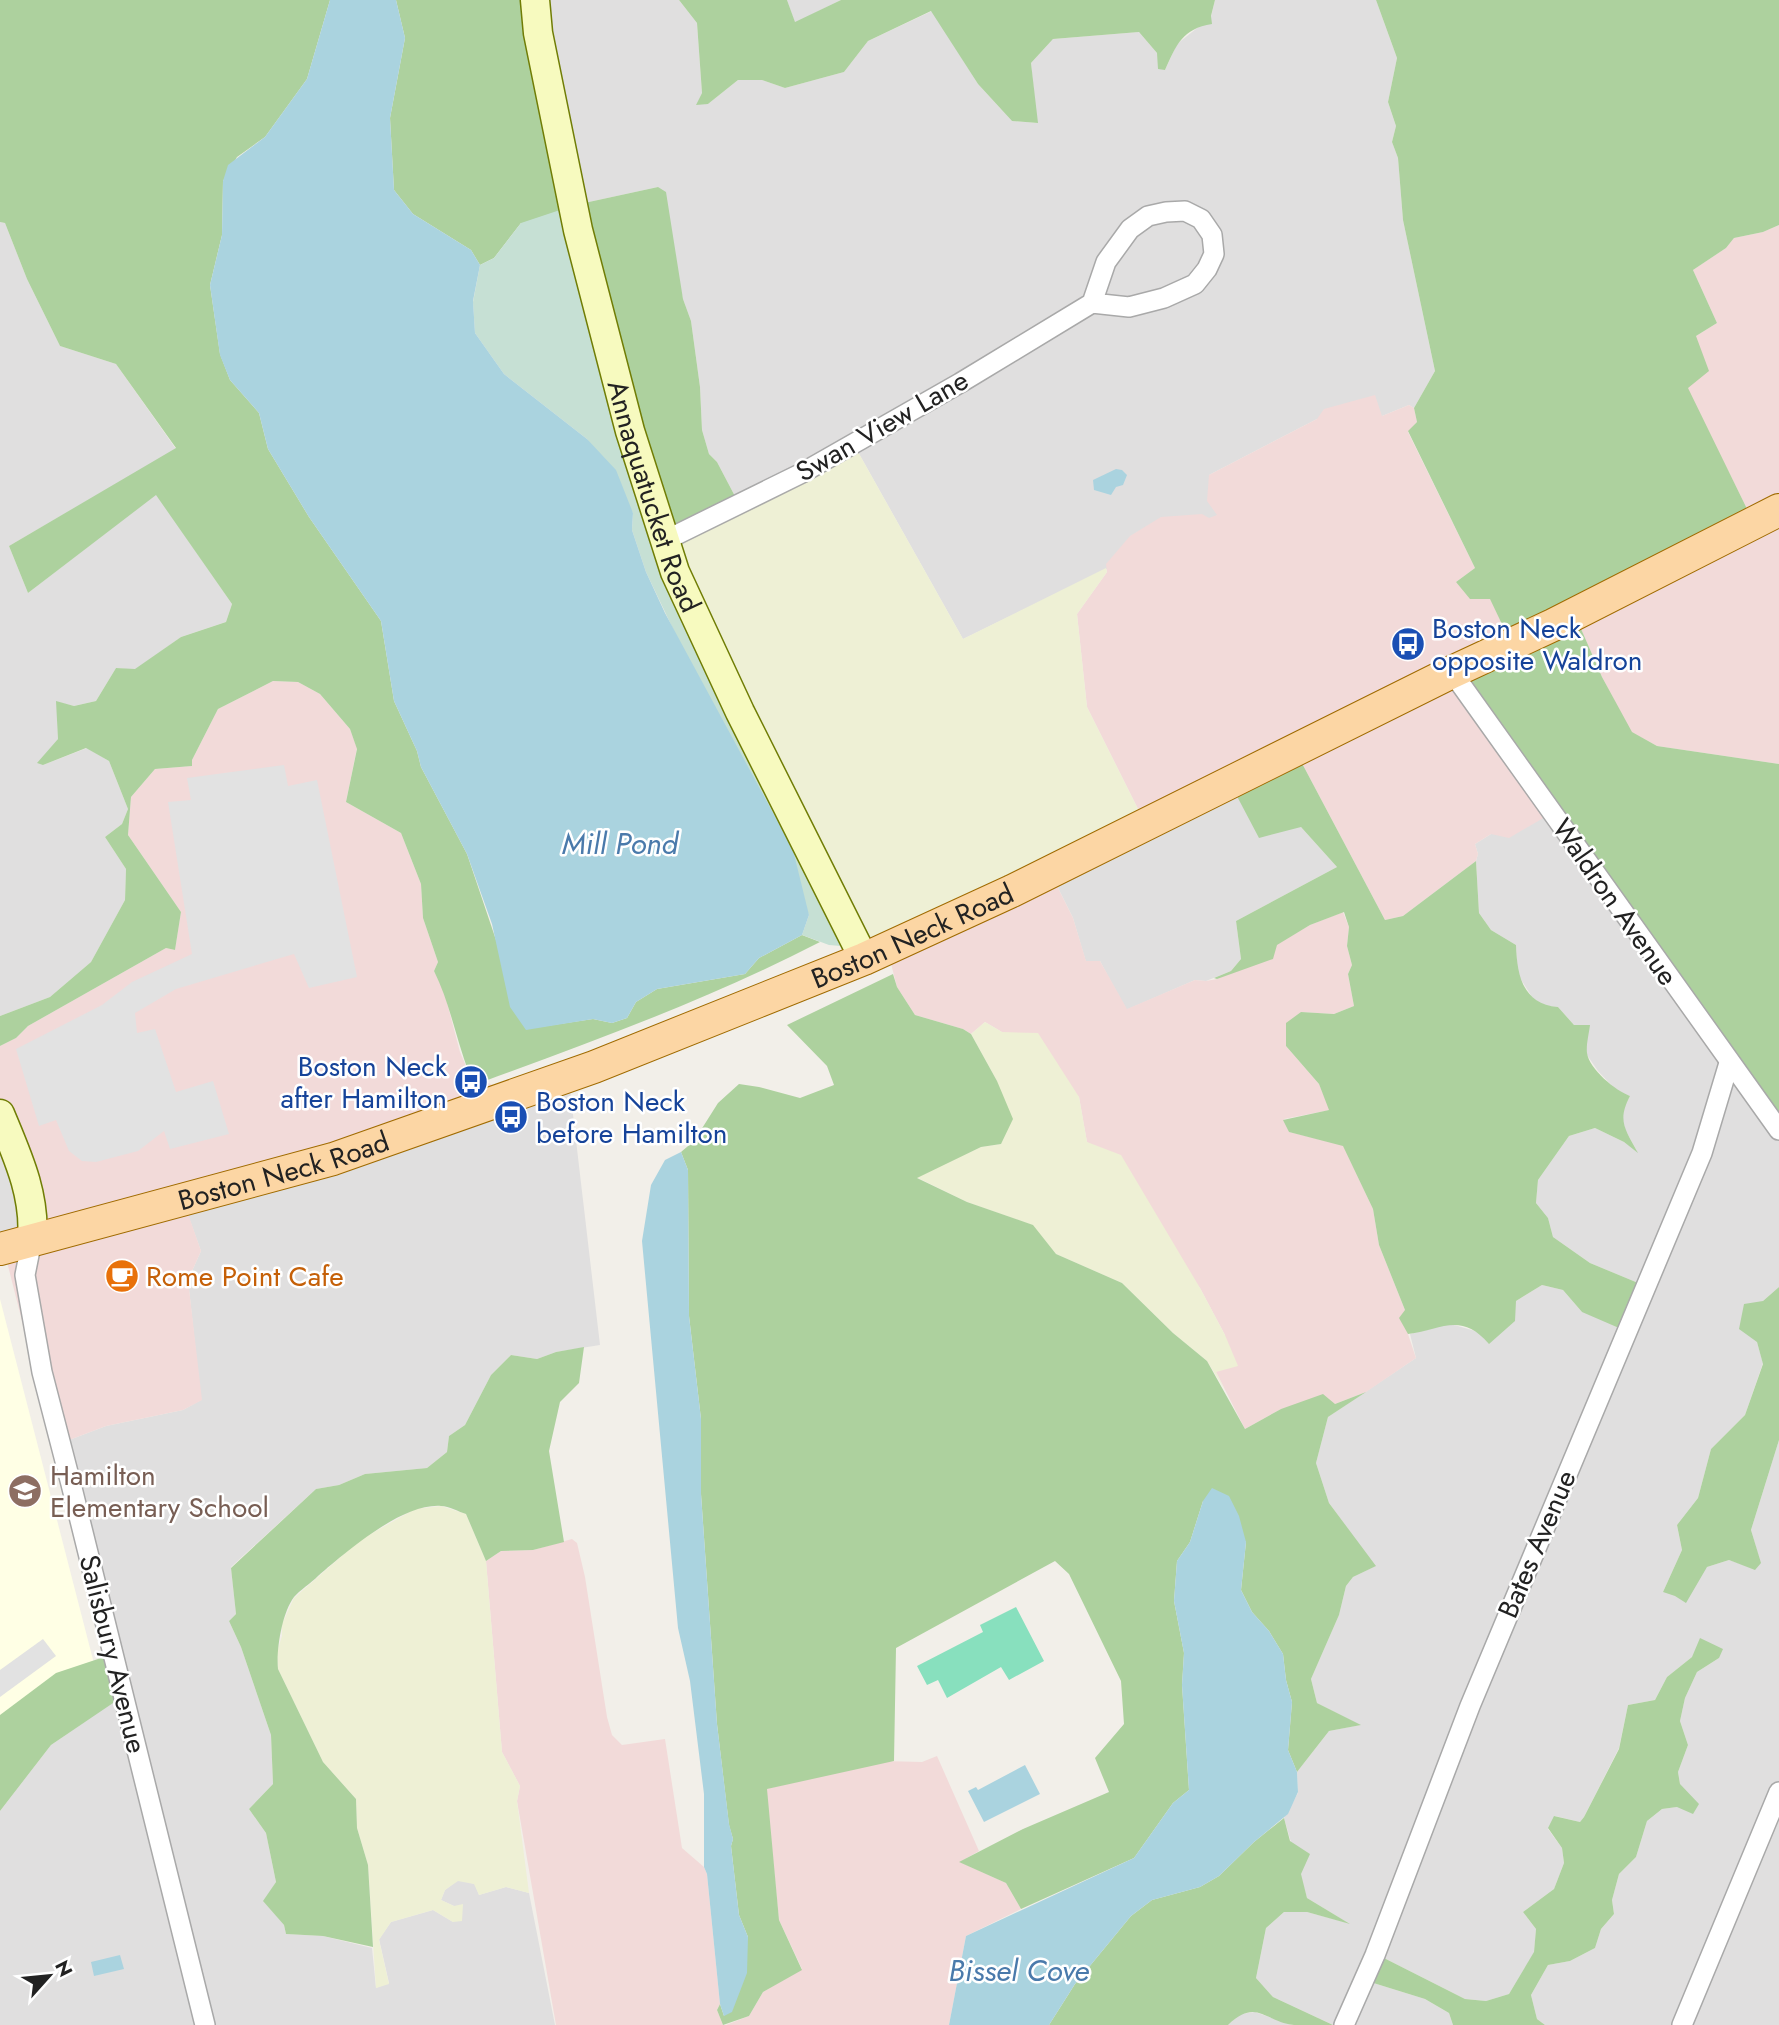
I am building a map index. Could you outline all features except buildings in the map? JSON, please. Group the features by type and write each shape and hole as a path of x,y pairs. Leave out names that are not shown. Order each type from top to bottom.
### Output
{"main road":[{"name":"Boston Neck Road","path":"0,1249 334,1159 585,1071 864,959 1012,891 1452,672 1553,625 1779,510"}],"street":[{"name":"Annaquatucket Road","path":"534,0 538,33 578,230 630,431 675,572 740,712 864,959"},
{"path":"1185,211 1201,219 1212,235 1214,254 1207,269 1195,284 1164,298 1129,307 1092,303 1106,262 1130,229 1149,216 1185,211"},
{"name":"Swan View Lane","path":"666,540 802,473 960,383 1092,303"},
{"name":"Waldron Avenue","path":"1452,672 1779,1130"},
{"name":"Bates Avenue","path":"1344,2025 1375,1955 1470,1706 1702,1153 1729,1063"},
{"path":"0,1114 27,1183 34,1222 32,1240"},
{"name":"Salisbury Avenue","path":"32,1240 25,1275 42,1372 205,2025"},
{"path":"1682,2025 1779,1792"}],"shaded area":[{"path":"535,0 679,0 697,23 702,93 697,104 708,104 738,80 762,80 785,88 844,72 868,41 932,11 978,84 1012,121 1037,123 1031,63 1053,39 1139,32 1157,53 1165,70 1177,44 1211,17 1215,0 1376,0 1397,58 1388,102 1396,126 1392,142 1398,158 1403,220 1435,371 1414,408 1409,405 1382,416 1317,419 1209,475 1218,515 963,639 853,443 738,502 717,462 709,454 702,430 700,387 691,321 683,299 658,187 575,205"},
{"path":"787,0 841,0 795,23"},
{"path":"575,205 660,521 852,947 829,945 802,935 809,915 646,572 632,530 633,513 587,439 504,374 475,333 473,302 480,265 494,258 521,223"},
{"path":"0,222 5,223 27,279 60,346 116,364 176,449 9,546 28,593 156,494 232,604 226,622 181,637 135,670 116,668 96,701 74,706 57,702 58,739 43,765 87,748 109,761 128,809 122,824 105,837 126,869 125,900 91,962 50,997 0,1016"},
{"path":"1779,225 1779,764 1657,746 1631,732 1602,677 1575,615 1749,513 1687,388 1696,336 1717,323 1693,270 1726,248 1734,238 1763,232"},
{"path":"1375,395 1382,416 1409,405 1414,408 1417,422 1408,432 1475,568 1456,582 1490,598 1509,639 1552,813 1509,838 1491,834 1475,844 1478,854 1476,861 1403,916 1385,920 1296,752 1144,821 1087,707 1077,614 1107,572 1106,564 1130,536 1161,517 1202,514 1209,518 1217,515 1207,501 1209,475 1317,419 1324,409"},
{"path":"853,443 963,639 1106,568 1107,572 1077,614 1087,707 1144,821 867,955 671,553 684,534"},
{"path":"273,681 298,682 320,694 350,729 357,748 346,802 401,833 421,884 423,918 438,962 434,971 444,991 460,1052 469,1073 514,1096 185,1205 201,1251 188,1280 202,1400 183,1410 106,1426 56,1445 53,1443 5,1254 42,1241 0,1125 0,1046 16,1038 28,1026 166,948 175,950 181,912 128,835 131,797 155,769 192,766 192,760 218,709"},
{"path":"284,765 288,786 317,780 357,977 309,988 294,954 176,989 135,1013 137,1033 155,1029 176,1092 213,1081 229,1134 170,1149 164,1131 138,1151 96,1162 82,1161 69,1151 56,1120 39,1126 16,1049 102,1005 132,982 192,954 168,802 191,800 187,778"},
{"path":"1230,783 1301,827 1337,867 1236,921 1241,959 1231,971 1206,981 1195,980 1126,1010 1100,961 1086,962 1073,918 1051,874"},
{"path":"1552,813 1779,1126 1779,1287 1763,1301 1757,1342 1763,1363 1745,1415 1711,1449 1698,1498 1677,1525 1682,1550 1663,1592 1707,1567 1729,1560 1755,1569 1759,1558 1751,1530 1779,1440 1779,2025 1545,2025 1537,2019 1531,1995 1548,1965 1570,1961 1595,1948 1601,1929 1614,1914 1612,1900 1619,1874 1636,1857 1647,1821 1662,1809 1677,1807 1680,1784 1678,1772 1688,1745 1680,1721 1685,1698 1697,1672 1719,1658 1692,1657 1667,1677 1655,1700 1628,1705 1619,1748 1584,1817 1580,1822 1555,1816 1548,1829 1562,1848 1564,1863 1554,1889 1523,1912 1536,1929 1534,1953 1509,1994 1486,2001 1465,1999 1378,1955 1367,1981 1425,1999 1449,2013 1453,2025 1333,2025 1273,1997 1256,1978 1266,1928 1284,1912 1307,1912 1348,1923 1307,1898 1284,1818 1298,1793 1297,1772 1329,1731 1360,1725 1317,1703 1311,1679 1339,1615 1346,1586 1353,1577 1375,1566 1329,1503 1316,1463 1328,1417 1416,1358 1410,1334 1447,1323 1479,1332 1516,1301 1542,1285 1563,1290 1582,1312 1643,1285 1590,1263 1553,1237 1548,1218 1536,1203 1538,1180 1569,1136 1595,1128 1637,1151 1623,1126 1622,1111 1630,1096 1618,1092 1598,1071 1587,1055 1574,1025 1558,1007 1543,1006 1532,997 1517,973 1516,945 1491,930 1479,913 1476,861 1478,854 1475,844 1491,834"},
{"path":"1051,874 1073,918 1086,961 1100,961 1127,1009 1195,980 1217,979 1310,925 1343,912 1349,927 1347,946 1352,965 1348,974 1354,1006 1334,1014 1301,1012 1286,1046 1319,1084 1330,1110 1284,1119 1289,1132 1343,1145 1373,1209 1379,1245 1405,1310 1408,1334 1416,1358 1366,1392 1335,1404 1281,1409 1245,1429 1216,1372 1225,1335 1200,1288 1087,1142 1079,1097 1002,1032 985,1022 971,1034 963,1029 915,1015 897,987 887,948"},
{"path":"985,1022 1002,1032 1038,1033 1079,1097 1087,1142 1121,1155 1225,1335 1238,1366 1216,1372 1225,1390 1207,1361 1173,1333 1122,1283 1056,1254 1032,1225 967,1202 916,1177 981,1147 1001,1144 997,1081 971,1034"},
{"path":"570,1089 600,1345 556,1352 537,1359 511,1355 491,1375 465,1425 449,1436 447,1452 427,1468 365,1474 339,1485 316,1489 231,1567 236,1614 229,1621 241,1647 271,1735 273,1784 249,1809 266,1833 276,1882 264,1901 284,1925 286,1934 323,1936 372,1948 376,1988 389,1983 379,1939 391,1922 433,1910 453,1922 454,1906 441,1900 445,1890 458,1880 475,1884 479,1895 506,1887 529,1893 555,2025 0,2025 0,1811 51,1745 116,1700 56,1445 106,1426 183,1410 201,1400 188,1280 201,1251 184,1204"},
{"path":"0,1125 49,1237 0,1251"},
{"name":"Hamilton Elementary School","path":"0,1299 99,1683 0,1749"},
{"path":"441,1506 466,1514 486,1561 502,1752 520,1786 517,1801 529,1893 506,1887 479,1895 474,1884 458,1881 445,1890 441,1900 454,1906 463,1904 462,1921 453,1922 433,1910 391,1922 379,1940 389,1984 376,1988 368,1865 357,1828 356,1799 323,1762 278,1669 277,1652 282,1636 282,1624 294,1598 360,1540 415,1509"},
{"path":"572,1539 577,1543 585,1577 612,1735 622,1745 665,1739 682,1848 704,1867 707,1874 720,2004 717,2010 723,2025 556,2025 517,1801 520,1786 502,1752 486,1561 501,1551 533,1550"},
{"path":"43,1639 56,1656 0,1697 0,1670"},
{"path":"937,1756 979,1851 960,1862 1006,1883 1021,1909 966,1936 949,2025 726,2025 749,2016 763,1992 802,1969 779,1920 766,1789 883,1761 922,1762"},
{"path":"1255,2012 1292,2025 1228,2025 1240,2014"}],"green space":[{"path":"0,0 330,0 307,79 265,137 237,157 223,181 222,235 210,285 220,354 230,380 259,413 268,449 309,517 381,621 394,701 417,751 421,767 467,854 526,1029 593,1019 612,1023 627,1018 636,1002 657,989 745,974 759,958 802,935 820,942 697,1000 485,1081 469,1073 434,971 438,962 423,918 421,884 401,833 346,802 357,749 350,729 320,694 298,682 273,681 218,709 192,760 192,766 155,769 131,797 128,835 181,912 175,950 166,948 28,1026 16,1038 0,1046 0,1016 50,997 91,962 125,900 126,869 105,837 122,824 128,809 109,761 86,748 43,765 37,763 58,739 56,701 74,706 96,701 116,668 135,669 181,637 226,622 232,604 156,495 28,593 9,546 176,448 116,364 60,346 27,279 5,223 0,222"},
{"path":"396,0 535,0 575,205 658,187 666,192 683,299 691,321 700,387 702,430 709,454 717,462 738,502 669,540 521,223 494,258 480,265 471,250 413,214 394,190 390,118 405,38"},
{"path":"679,0 787,0 795,22 841,0 1215,0 1212,24 1187,34 1165,70 1158,69 1157,53 1139,32 1053,39 1031,63 1038,123 1012,121 978,84 931,11 868,41 844,72 785,88 762,80 738,80 708,104 696,105 702,93 697,23"},
{"path":"1376,0 1779,0 1779,225 1763,232 1734,238 1726,248 1693,270 1717,323 1696,336 1709,371 1688,388 1749,513 1575,615 1602,677 1632,732 1657,746 1779,764 1779,1126 1463,683 1509,639 1490,599 1470,599 1456,582 1475,568 1408,431 1417,422 1414,408 1435,371 1403,220 1398,158 1392,142 1396,126 1388,102 1397,58"},
{"path":"1296,752 1385,920 1403,916 1476,861 1479,913 1491,930 1516,945 1520,977 1529,994 1546,1005 1558,1007 1574,1025 1590,1025 1587,1046 1589,1059 1604,1079 1630,1096 1623,1119 1638,1153 1624,1142 1595,1128 1569,1136 1538,1180 1536,1203 1548,1218 1553,1237 1590,1263 1643,1285 1619,1328 1582,1312 1563,1290 1542,1285 1516,1301 1515,1321 1489,1344 1479,1334 1460,1325 1408,1334 1399,1318 1405,1310 1379,1245 1373,1209 1343,1146 1289,1132 1283,1120 1329,1110 1319,1084 1286,1046 1286,1023 1301,1012 1334,1014 1354,1006 1348,974 1352,965 1347,946 1349,927 1344,912 1310,925 1277,945 1273,959 1214,978 1231,971 1241,959 1236,921 1337,867 1301,827 1259,838 1230,783"},
{"path":"893,974 897,987 915,1015 963,1029 971,1034 997,1081 1013,1119 1001,1144 981,1147 917,1178 967,1202 1033,1225 1056,1254 1122,1283 1173,1333 1207,1361 1245,1429 1281,1409 1323,1394 1335,1404 1366,1392 1328,1417 1316,1463 1329,1503 1376,1566 1353,1577 1346,1586 1339,1615 1311,1679 1317,1703 1361,1725 1329,1731 1297,1772 1288,1750 1292,1702 1283,1654 1269,1631 1252,1612 1241,1590 1246,1542 1203,1501 1190,1542 1177,1561 1174,1601 1184,1653 1182,1685 1189,1790 1173,1803 1134,1858 1021,1909 1006,1883 959,1862 1023,1829 1109,1792 1095,1758 1124,1724 1121,1681 1069,1574 1055,1561 896,1648 894,1761 767,1789 779,1920 802,1970 763,1992 749,2016 723,2025 717,2010 720,2004 724,2016 748,1937 739,1915 731,1846 733,1839 717,1724 701,1494 701,1419 689,1316 688,1170 681,1152 694,1141 718,1103 739,1084 800,1098 834,1085 827,1066 787,1025"},
{"path":"1779,1287 1779,1440 1751,1530 1761,1563 1755,1570 1729,1560 1707,1567 1686,1603 1663,1592 1682,1550 1677,1525 1698,1498 1711,1449 1745,1415 1763,1364 1757,1342 1739,1329 1744,1304 1763,1301"},
{"path":"584,1347 579,1383 560,1402 549,1451 564,1542 533,1550 501,1551 486,1561 466,1514 444,1506 426,1507 409,1512 375,1531 299,1592 290,1604 281,1632 278,1669 323,1762 356,1799 357,1828 368,1865 373,1947 323,1936 286,1934 284,1925 263,1901 276,1882 266,1833 249,1809 273,1784 271,1735 241,1647 229,1621 236,1614 231,1568 316,1489 339,1485 365,1474 427,1468 447,1452 449,1436 465,1425 491,1375 511,1355 537,1359"},
{"path":"1016,1607 1044,1661 1009,1680 1001,1667 947,1698 938,1680 927,1685 917,1666 983,1632 980,1625"},
{"path":"1700,1638 1723,1649 1719,1658 1697,1672 1685,1698 1680,1721 1688,1745 1678,1772 1680,1784 1699,1804 1693,1814 1677,1807 1662,1809 1647,1821 1636,1857 1619,1874 1612,1900 1614,1914 1601,1929 1595,1948 1570,1961 1548,1965 1531,1995 1537,2019 1545,2025 1453,2025 1449,2013 1425,1999 1367,1981 1378,1955 1465,1999 1486,2001 1509,1994 1534,1952 1536,1929 1523,1912 1554,1889 1564,1863 1562,1848 1548,1828 1554,1816 1580,1822 1619,1749 1628,1705 1655,1700 1667,1677 1692,1657"},
{"path":"107,1656 116,1701 51,1745 0,1811 0,1715 56,1673"},
{"path":"1284,1818 1290,1841 1310,1854 1301,1874 1307,1898 1350,1924 1307,1912 1284,1912 1266,1928 1256,1978 1273,1997 1333,2025 1294,2025 1253,2012 1238,2017 1228,2025 1049,2025 1075,1984 1131,1916 1152,1900 1200,1887 1219,1876"}],"water":[{"name":"Mill Pond","path":"330,0 396,0 405,38 390,118 394,190 413,214 471,250 480,265 473,301 475,333 504,374 587,439 616,470 633,513 632,530 646,572 665,613 793,850 809,915 802,935 759,958 745,974 657,989 636,1002 627,1018 612,1023 593,1019 526,1030 510,1007 492,924 467,854 421,767 417,751 394,701 381,621 309,517 268,449 259,413 230,380 220,355 210,285 222,235 223,181 228,165 265,137 307,79"},
{"path":"1116,469 1127,475 1123,485 1116,487 1111,495 1094,490 1093,480"},
{"path":"681,1152 688,1170 689,1316 701,1419 701,1494 717,1724 733,1839 731,1846 739,1915 748,1937 747,1973 732,2012 724,2016 720,2004 707,1874 704,1867 704,1794 690,1681 678,1628 642,1241 651,1185 665,1160"},
{"name":"Bissel Cove","path":"1212,1488 1229,1496 1239,1516 1246,1542 1241,1590 1252,1612 1269,1631 1283,1654 1292,1702 1288,1750 1297,1772 1298,1792 1288,1814 1219,1876 1200,1887 1152,1900 1131,1916 1075,1984 1049,2025 949,2025 966,1936 1134,1858 1173,1803 1189,1790 1182,1685 1184,1653 1174,1601 1177,1561 1190,1542 1203,1501"},
{"path":"1025,1765 1040,1794 984,1822 968,1791 976,1787 978,1790"},
{"path":"120,1955 124,1969 94,1976 91,1962"}],"place":[{"name":"Boston Neck opposite Waldron","path":"1408,644"},
{"name":"Boston Neck after Hamilton","path":"471,1082"},
{"name":"Boston Neck before Hamilton","path":"511,1117"},
{"name":"Rome Point Cafe","path":"122,1276"},
{"name":"Hamilton Elementary School","path":"25,1491"}]}
